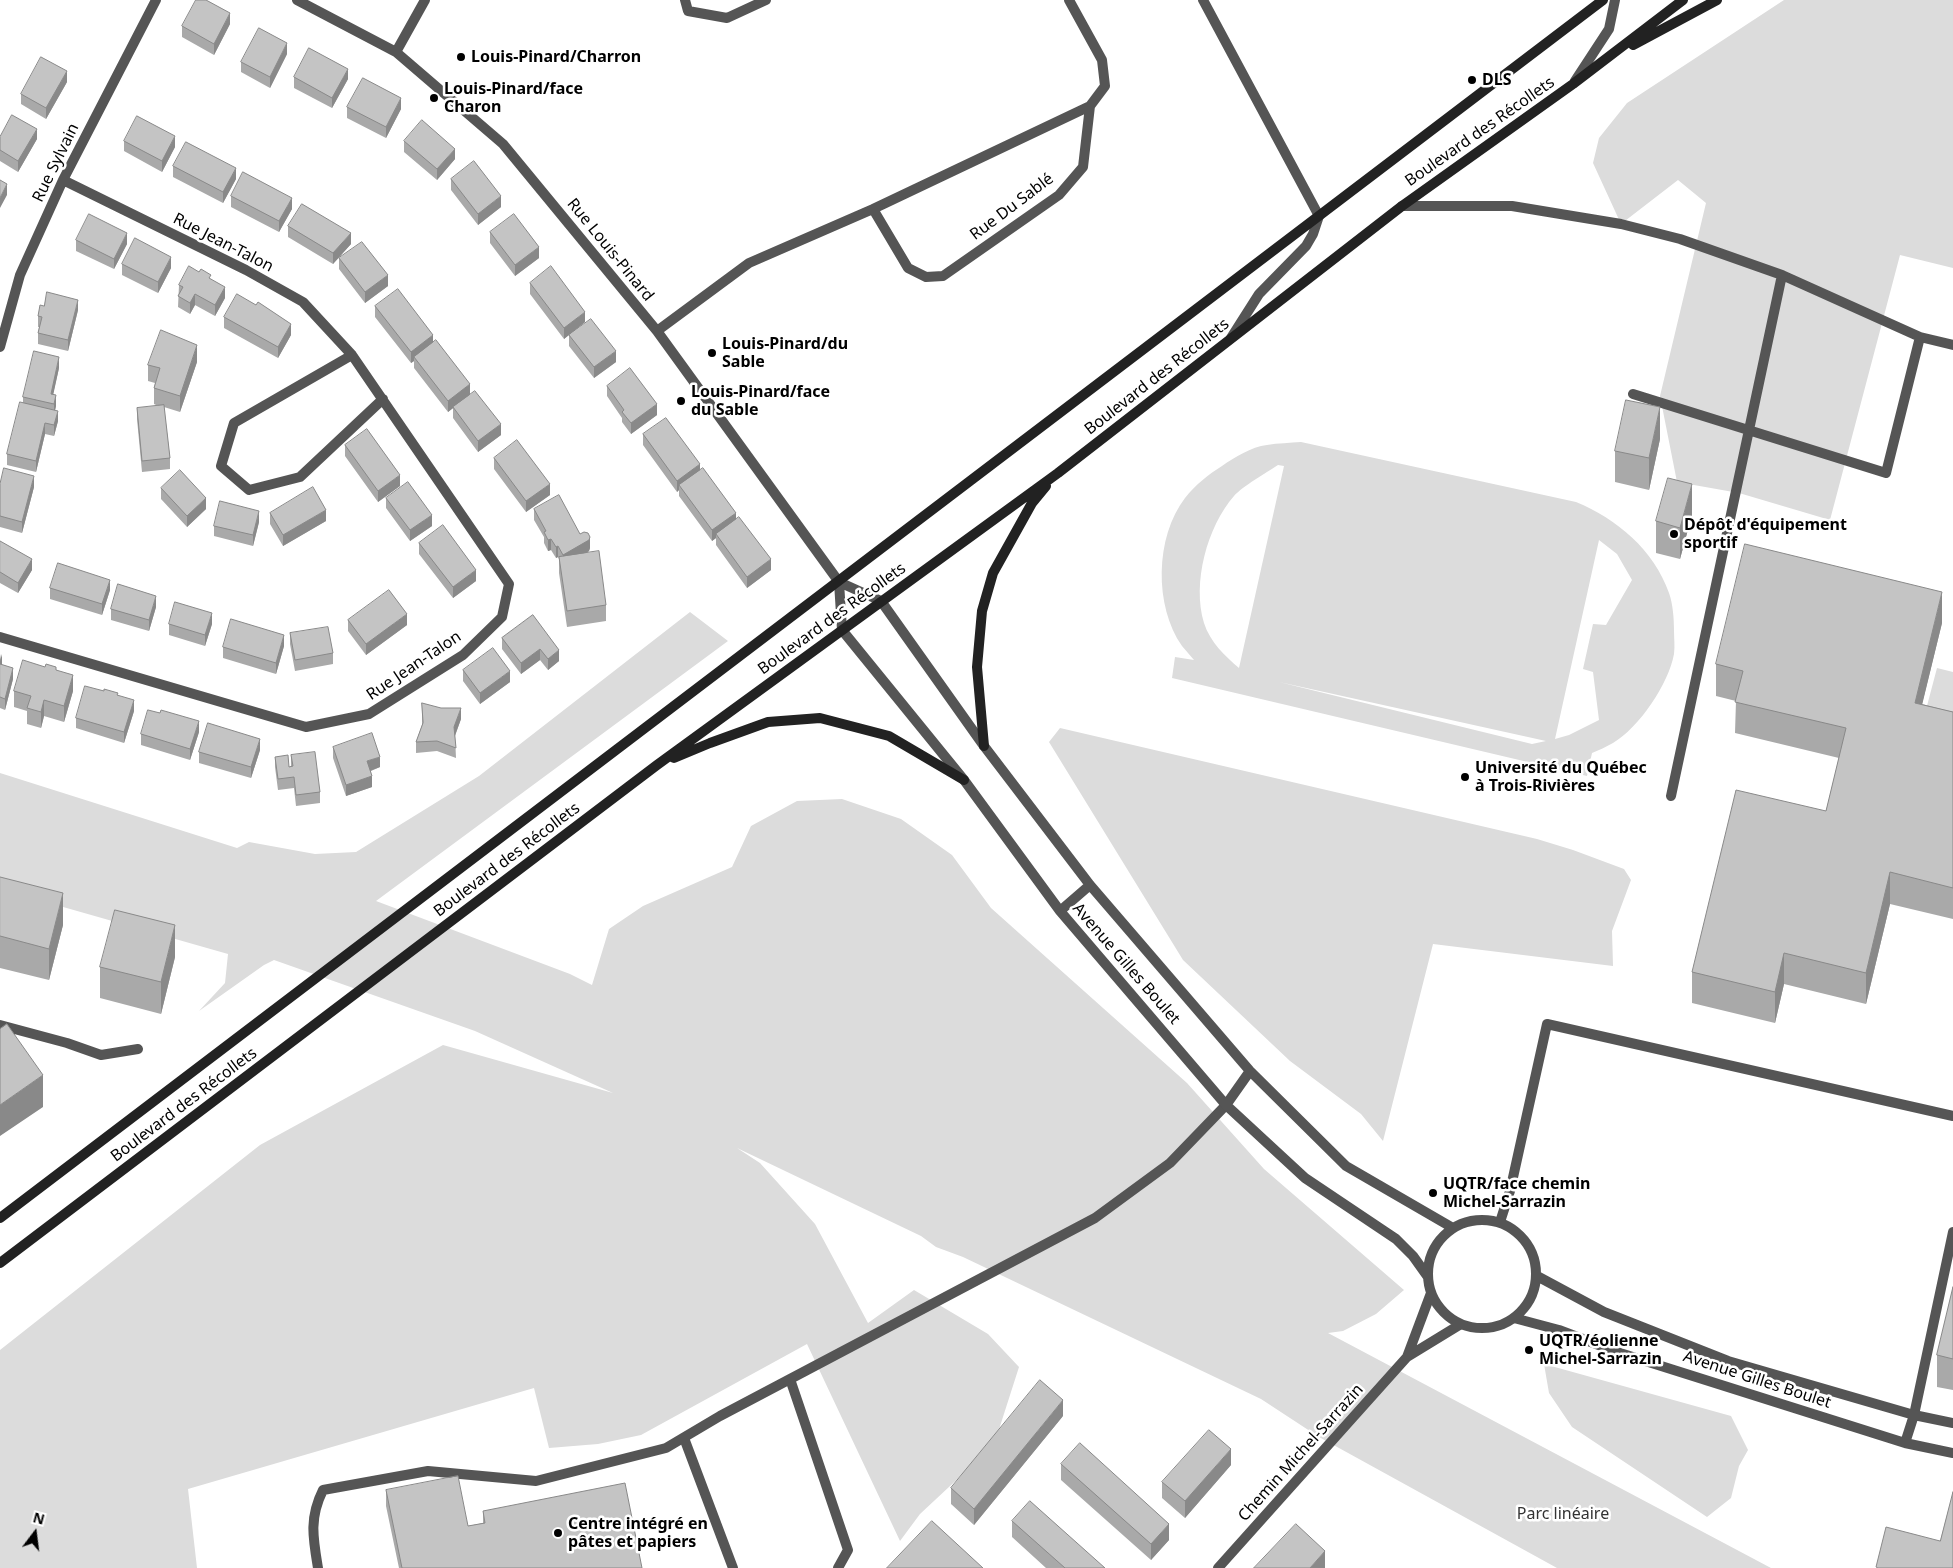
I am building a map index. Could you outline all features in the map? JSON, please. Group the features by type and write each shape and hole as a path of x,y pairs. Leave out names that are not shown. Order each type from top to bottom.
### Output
{"main road":[{"name":"Boulevard des Récollets","path":"0,1218 1603,0"},
{"name":"Boulevard des Récollets","path":"0,1263 657,765 1058,473 1402,206 1606,60 1683,0"},
{"path":"1606,60 1718,0"},
{"path":"984,746 977,667 982,610 992,573 1032,503 1058,473"},
{"path":"657,765 768,722 820,718 889,736 964,780"}],"street":[{"name":"Rue Sylvain","path":"0,346 20,275 63,180 156,0"},
{"name":"Rue Louis-Pinard","path":"297,0 396,52 504,144 657,331 839,582 881,601"},
{"path":"396,52 426,0"},
{"path":"685,0 688,11 727,18 766,0"},
{"path":"657,331 749,263 873,209 1090,106 1105,86 1102,60 1069,0"},
{"path":"1203,0 1319,216 1313,234 1306,246 1259,294 1230,339"},
{"path":"1573,84 1609,29 1614,14 1615,0"},
{"name":"Rue Du Sablé","path":"873,209 908,268 926,277 943,276 1059,195 1082,167 1090,106"},
{"name":"Rue Jean-Talon","path":"0,638 306,727 369,714 462,655 502,616 509,584 352,355 303,302 246,270 63,180"},
{"path":"1402,206 1512,206 1621,224 1680,239 1782,275 1920,337 1953,345"},
{"path":"1671,796 1782,275"},
{"path":"1633,394 1886,473 1920,337"},
{"path":"352,355 234,423 222,466 249,490 300,477 383,399"},
{"path":"839,582 842,630"},
{"name":"Avenue Gilles Boulet","path":"881,601 984,746 1090,885 1250,1071 1346,1166 1453,1228"},
{"name":"Avenue Gilles Boulet","path":"842,630 964,780 1060,911 1226,1105 1305,1178 1396,1239 1413,1256 1428,1277"},
{"path":"1060,911 1090,885"},
{"path":"1500,1222 1510,1190 1547,1024 1953,1116"},
{"path":"0,1025 66,1043 101,1055 138,1049"},
{"path":"318,1568 313,1537 315,1507 323,1490 428,1470 536,1481 666,1448 720,1416 1095,1218 1170,1163 1226,1105 1250,1071"},
{"name":"Avenue Gilles Boulet","path":"1468,1221 1500,1222 1515,1231 1527,1243 1535,1259 1537,1276 1534,1292 1526,1307 1514,1318 1500,1326 1483,1329 1462,1324 1452,1319 1439,1308 1431,1293 1428,1277 1429,1263 1434,1249 1442,1237 1453,1228 1468,1221"},
{"path":"1905,1443 1914,1414 1953,1232"},
{"name":"Avenue Gilles Boulet","path":"1537,1276 1604,1312 1728,1361 1914,1414 1953,1423"},
{"name":"Chemin Michel-Sarrazin","path":"1407,1357 1431,1293"},
{"name":"Avenue Gilles Boulet","path":"1514,1318 1559,1330 1620,1353 1905,1443 1953,1453"},
{"name":"Chemin Michel-Sarrazin","path":"1218,1568 1407,1357 1462,1324"},
{"path":"790,1379 848,1550 838,1568"},
{"path":"684,1438 733,1568"}],"green space":[{"path":"1784,0 1953,0 1953,268 1900,255 1830,520 1739,493 1677,482 1660,396 1706,203 1678,180 1621,224 1593,163 1599,138 1627,103"},
{"path":"1301,442 1576,502 1606,517 1644,550 1662,577 1670,597 1674,645 1671,666 1651,704 1633,727 1623,736 1592,753 1587,776 1172,678 1175,657 1194,660 1182,646 1173,630 1166,611 1163,592 1163,551 1175,514 1185,498 1198,484 1238,456 1261,446","holes":["1278,465 1284,466 1239,668 1214,642 1204,623 1200,591 1204,556 1216,523 1234,496","1599,540 1617,554 1632,580 1606,625 1593,624 1583,669 1593,672 1599,720 1569,735 1555,739","1279,682 1546,741 1532,744"]},
{"name":"Parc linéaire","path":"690,612 728,641 376,901 570,974 592,985 609,929 643,906 732,867 751,826 797,801 842,799 901,819 952,855 991,908 1187,1083 1264,1169 1404,1290 1376,1314 1343,1331 1328,1333 1771,1568 1557,1568 1319,1437 1261,1399 963,1257 936,1247 921,1236 737,1148 760,1163 815,1224 868,1323 914,1290 988,1334 1019,1367 994,1445 920,1514 900,1541 807,1344 641,1435 598,1444 549,1448 534,1388 188,1489 197,1568 0,1568 0,1350 260,1145 443,1045 613,1093 475,1031 274,960 199,1011 225,983 228,954 0,889 0,773 237,848 249,842 315,854 356,852 479,776"},
{"path":"1937,668 1953,672 1953,728 1923,721"},
{"path":"1060,728 1537,839 1624,869 1631,880 1612,931 1613,966 1433,944 1383,1141 1361,1114 1290,1061 1183,960 1049,742"},
{"path":"1544,1364 1731,1416 1748,1450 1739,1466 1731,1498 1707,1517 1572,1427 1549,1393"}],"building":[{"path":"196,0 206,0 230,13 214,44 182,26"},
{"path":"259,28 287,43 270,77 241,62"},
{"path":"309,48 348,69 332,98 294,77"},
{"path":"41,57 67,71 46,108 21,94"},
{"path":"363,78 401,98 386,127 347,107"},
{"path":"12,115 37,129 18,161 0,150 0,137"},
{"path":"137,116 175,136 162,161 124,141"},
{"path":"422,120 455,149 437,169 404,141"},
{"path":"186,142 236,168 223,192 173,166"},
{"path":"474,161 501,196 478,214 451,179"},
{"path":"243,172 292,198 279,221 231,196"},
{"path":"0,180 7,184 0,198"},
{"path":"302,204 351,233 333,253 288,226"},
{"path":"89,214 127,233 114,259 76,240"},
{"path":"514,214 539,247 515,265 490,232"},
{"path":"135,238 171,257 158,282 122,264"},
{"path":"362,242 388,275 365,292 339,258"},
{"path":"189,266 199,272 201,269 211,275 209,278 225,287 215,305 195,294 190,303 178,296 183,287 179,285"},
{"path":"551,266 585,312 564,328 530,283"},
{"path":"398,289 433,335 411,352 375,306"},
{"path":"47,292 78,300 68,340 38,333 42,317 38,316 40,305 44,306"},
{"path":"237,294 256,305 258,302 291,324 278,347 224,317"},
{"path":"591,319 616,351 594,367 569,335"},
{"path":"161,330 197,345 180,396 154,388 160,368 148,365"},
{"path":"436,340 470,384 448,401 414,357"},
{"path":"34,351 59,357 51,394 56,395 54,404 23,397"},
{"path":"630,368 657,404 631,423 622,412 624,410 607,386"},
{"path":"475,391 501,424 478,441 453,407"},
{"path":"1626,400 1660,407 1649,458 1615,451"},
{"path":"20,402 58,411 54,425 45,423 36,461 7,454"},
{"path":"164,405 170,458 142,461 137,408"},
{"path":"666,418 700,464 677,481 643,434"},
{"path":"367,429 400,475 378,491 345,445"},
{"path":"517,440 550,484 526,501 494,458"},
{"path":"4,468 34,476 22,522 0,516 0,484"},
{"path":"703,468 736,513 712,530 679,485"},
{"path":"180,470 206,498 187,516 161,488"},
{"path":"1668,478 1692,484 1680,528 1656,521"},
{"path":"408,482 432,515 410,530 386,498"},
{"path":"313,487 326,510 283,535 270,513"},
{"path":"559,495 580,534 588,533 590,537 589,540 563,555 551,539 548,540 544,532 546,531 534,509"},
{"path":"220,501 259,511 253,535 214,526"},
{"path":"739,517 771,559 747,577 716,534"},
{"path":"443,525 476,570 453,587 419,543"},
{"path":"0,541 32,559 18,583 0,572"},
{"path":"1745,544 1942,592 1915,703 1953,712 1953,888 1890,872 1866,973 1784,953 1775,992 1692,972 1736,790 1826,811 1846,728 1735,702 1743,671 1716,664"},
{"path":"599,551 606,605 567,611 559,557"},
{"path":"58,563 110,580 102,604 50,588"},
{"path":"118,584 156,596 149,620 111,609"},
{"path":"389,590 407,614 366,644 348,620"},
{"path":"175,602 212,613 205,635 169,624"},
{"path":"533,615 559,650 548,659 540,649 521,663 502,638"},
{"path":"231,619 284,635 276,663 223,647"},
{"path":"328,627 333,653 295,660 290,633"},
{"path":"493,648 510,671 480,693 463,670"},
{"path":"23,660 45,667 46,664 56,667 56,670 73,675 64,706 44,700 41,712 27,708 31,696 14,691"},
{"path":"0,664 13,668 5,699 0,697"},
{"path":"85,686 118,693 117,695 134,700 124,732 76,718"},
{"path":"422,703 441,708 461,708 454,727 456,748 437,741 416,742 423,723"},
{"path":"148,710 160,713 161,710 199,721 190,749 141,734"},
{"path":"208,723 260,739 251,767 199,752"},
{"path":"372,733 380,757 367,761 372,776 346,785 333,747"},
{"path":"315,752 320,792 296,795 294,777 278,779 275,757 288,755 289,767 293,766 291,755"},
{"path":"0,877 63,893 49,949 0,936"},
{"path":"115,910 175,925 161,982 100,967"},
{"path":"7,1024 43,1075 0,1105 0,1029"},
{"path":"1953,1287 1953,1359 1937,1355"},
{"path":"1040,1380 1063,1400 974,1509 951,1488"},
{"path":"1209,1430 1231,1449 1185,1501 1162,1482"},
{"path":"1080,1443 1169,1524 1151,1544 1061,1464"},
{"name":"Centre intégré en pâtes et papiers","path":"458,1476 468,1526 485,1523 483,1511 625,1483 642,1568 402,1568 386,1490"},
{"path":"1953,1492 1953,1568 1876,1567 1886,1527 1940,1541"},
{"path":"1030,1501 1105,1568 1065,1568 1012,1521"},
{"path":"932,1521 983,1568 887,1568"},
{"path":"1296,1524 1325,1551 1310,1568 1254,1568"}],"place":[{"name":"Louis-Pinard/Charron","path":"461,57"},
{"name":"DLS","path":"1472,80"},
{"name":"Louis-Pinard/face Charon","path":"434,98"},
{"name":"Louis-Pinard/du Sable","path":"712,353"},
{"name":"Louis-Pinard/face du Sable","path":"681,401"},
{"name":"Dépôt d'équipement sportif","path":"1674,534"},
{"name":"Université du Québec à Trois-Rivières","path":"1465,777"},
{"name":"UQTR/face chemin Michel-Sarrazin","path":"1433,1193"},
{"name":"UQTR/éolienne Michel-Sarrazin","path":"1529,1350"},
{"name":"Centre intégré en pâtes et papiers","path":"558,1533"}]}
